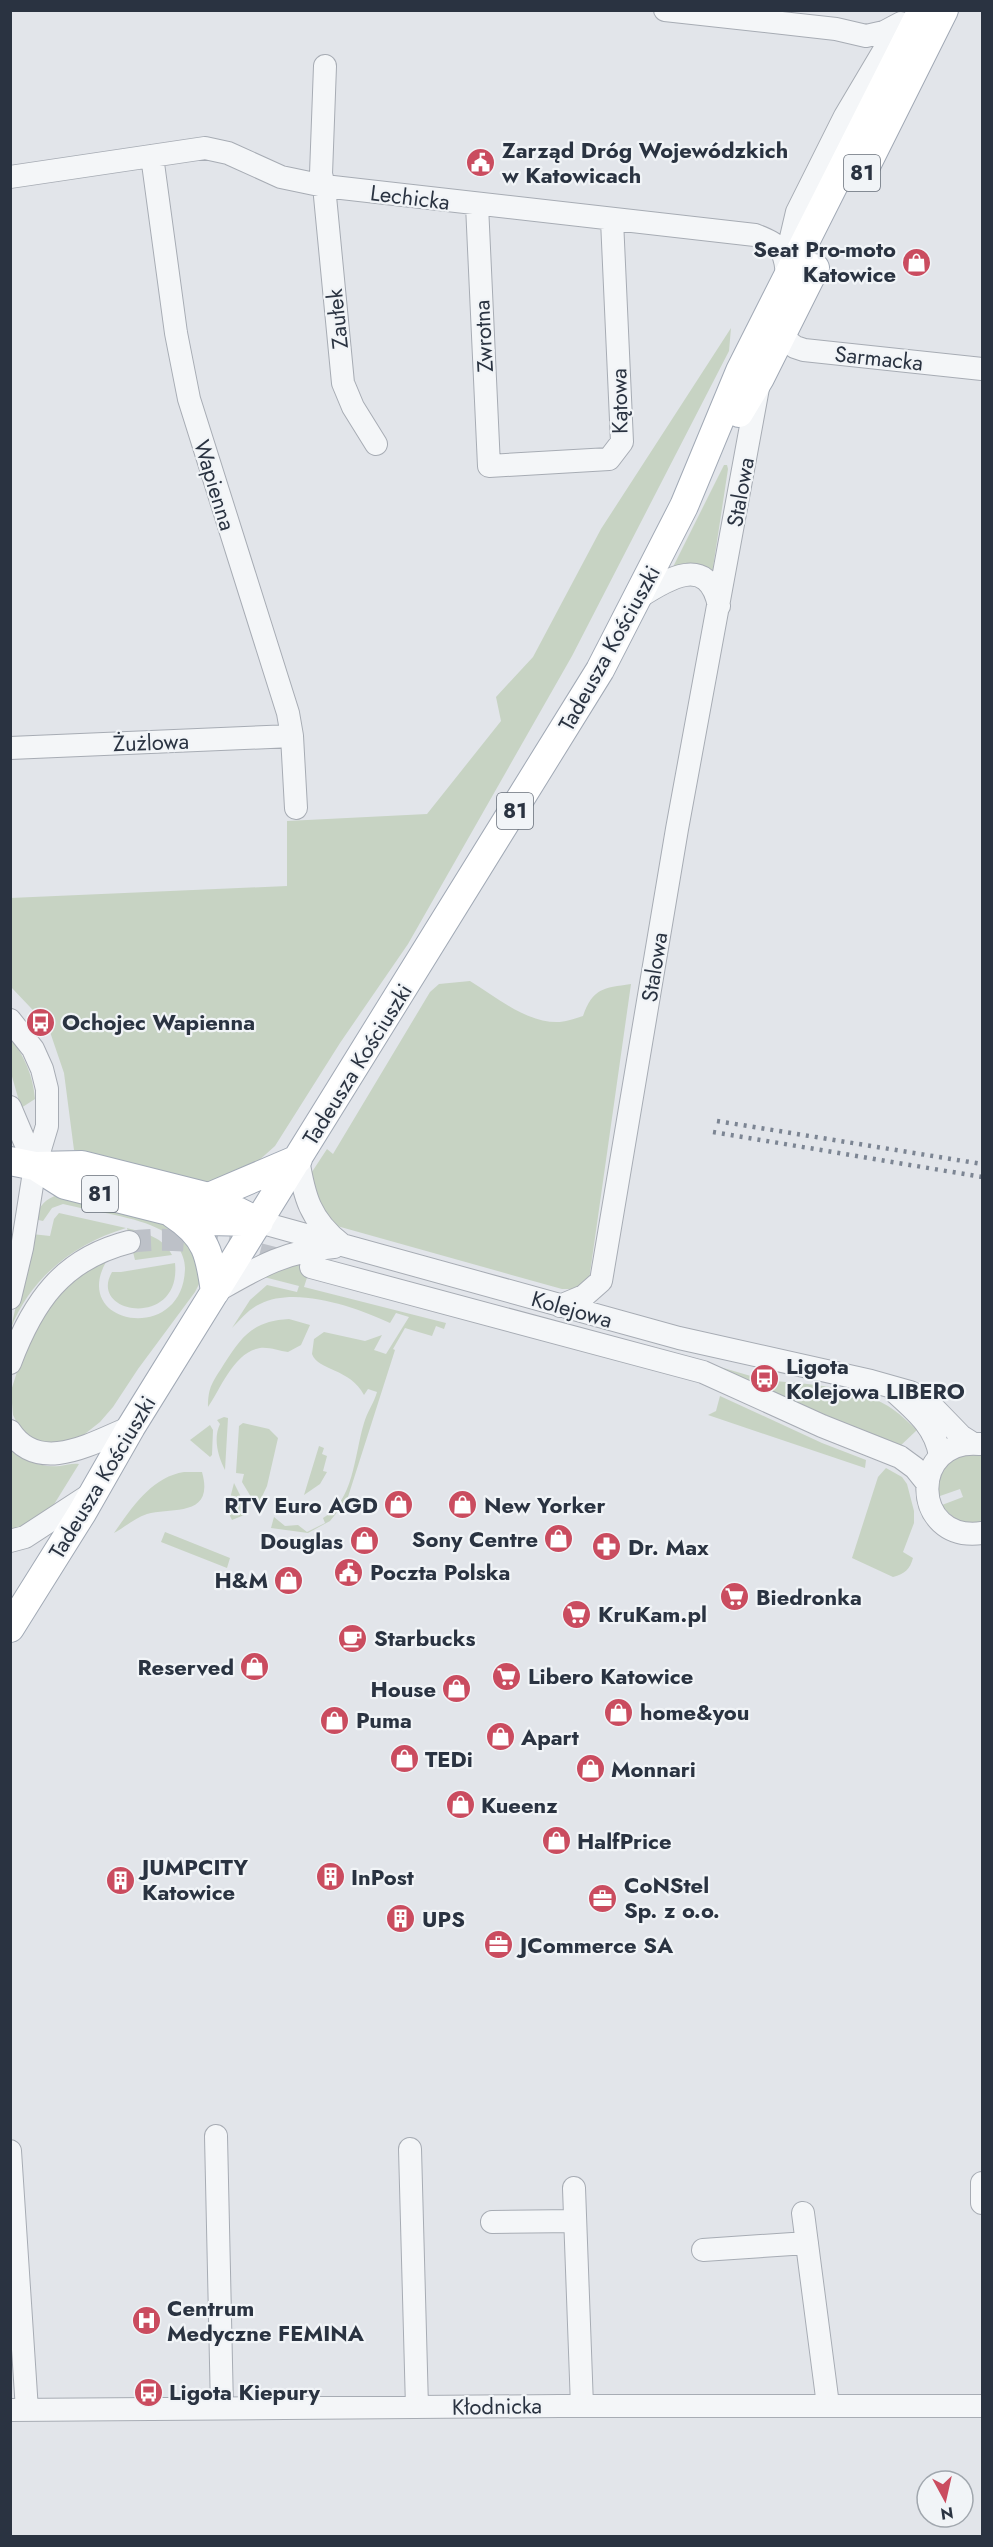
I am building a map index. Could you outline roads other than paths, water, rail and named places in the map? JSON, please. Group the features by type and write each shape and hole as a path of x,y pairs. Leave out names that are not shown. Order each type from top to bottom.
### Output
{"main road":[{"name":"Tadeusza Kościuszki","path":"684,506 760,378 944,10"},
{"name":"Tadeusza Kościuszki","path":"13,1622 94,1492 130,1427 540,771 600,670 684,506 740,371 787,269 910,18"},
{"path":"208,1197 298,1159"},
{"name":"Kolejowa","path":"23,1163 82,1165 208,1197 258,1222"},
{"name":"Kolejowa","path":"23,1163 65,1185 208,1221 258,1222"},
{"path":"169,1211 186,1222 201,1239 211,1262 215,1292"}],"street":[{"path":"665,10 824,27 866,36 884,32 910,18"},
{"path":"787,269 794,223 845,116 876,64 916,10"},
{"path":"866,36 876,64"},
{"name":"Zaułek","path":"325,66 321,174 343,383 353,407 376,444"},
{"name":"Lechicka","path":"10,177 205,148 228,153 281,177 324,186 755,235 774,242 787,269"},
{"name":"Wapienna","path":"152,156 176,333 189,399 288,713 292,736 296,808"},
{"name":"Zwrotna","path":"477,205 489,466"},
{"name":"Kątowa","path":"489,466 609,459 622,442 612,220"},
{"path":"755,235 771,232 794,223"},
{"name":"Sarmacka","path":"781,336 795,347 804,350 982,369"},
{"name":"Stalowa","path":"601,1281 677,829 760,378"},
{"path":"638,598 668,579 685,574 699,577 710,584 716,593 719,606"},
{"name":"Żużlowa","path":"10,748 292,736"},
{"path":"10,1020 33,1049 42,1069 47,1089 47,1126 55,1146 82,1165"},
{"path":"10,1107 23,1163 22,1248 10,1298"},
{"path":"23,1163 47,1126"},
{"path":"298,1159 302,1185 312,1211 326,1233 345,1246"},
{"name":"Kolejowa","path":"258,1222 623,1323 910,1392 929,1403 962,1436 977,1444"},
{"path":"10,1364 35,1308 51,1287 82,1260 105,1249 129,1242"},
{"path":"215,1292 269,1261 320,1248 345,1246"},
{"path":"311,1267 703,1372 822,1426 900,1457 915,1468 927,1483"},
{"path":"560,1306 584,1296 601,1281 610,1309 623,1323"},
{"path":"888,1386 929,1426 937,1440 940,1456"},
{"path":"10,1431 26,1447 36,1452 54,1454 72,1451 130,1427"},
{"path":"977,1444 954,1447 940,1456 929,1473 927,1483 930,1506 942,1522 960,1532 982,1533"},
{"path":"10,1541 25,1537 94,1492"},
{"path":"216,2136 222,2408"},
{"path":"410,2149 417,2407"},
{"path":"10,2151 19,2410"},
{"path":"574,2188 582,2406"},
{"path":"803,2213 828,2405"},
{"path":"492,2222 575,2221"},
{"path":"703,2250 807,2243"},
{"name":"Kłodnicka","path":"19,2410 982,2406"}],"tunnel":[{"path":"129,1242 190,1241 230,1247 290,1262"}],"railway":[{"path":"717,1121 982,1164"},
{"path":"713,1132 982,1177"}],"place":[{"name":"Zarząd Dróg Wojewódzkich w Katowicach","path":"481,163"},
{"name":"Seat Pro-moto Katowice","path":"917,262"},
{"name":"Ochojec Wapienna","path":"41,1022"},
{"name":"Ligota Kolejowa LIBERO","path":"765,1379"},
{"name":"RTV Euro AGD","path":"399,1505"},
{"name":"New Yorker","path":"463,1505"},
{"name":"Sony Centre","path":"559,1539"},
{"name":"Douglas","path":"364,1541"},
{"name":"Dr. Max","path":"607,1547"},
{"name":"Poczta Polska","path":"349,1572"},
{"name":"H&M","path":"289,1580"},
{"name":"Biedronka","path":"735,1597"},
{"name":"KruKam.pl","path":"577,1614"},
{"name":"Starbucks","path":"353,1638"},
{"name":"Reserved","path":"255,1667"},
{"name":"Libero Katowice","path":"507,1676"},
{"name":"House","path":"457,1689"},
{"name":"home&you","path":"619,1712"},
{"name":"Puma","path":"335,1720"},
{"name":"Apart","path":"500,1737"},
{"name":"TEDi","path":"404,1759"},
{"name":"Monnari","path":"590,1769"},
{"name":"Kueenz","path":"460,1805"},
{"name":"HalfPrice","path":"556,1841"},
{"name":"InPost","path":"330,1877"},
{"name":"JUMPCITY Katowice","path":"121,1880"},
{"name":"CoNStel Sp. z o.o.","path":"603,1898"},
{"name":"UPS","path":"401,1919"},
{"name":"JCommerce SA","path":"499,1945"},
{"name":"Centrum Medyczne FEMINA","path":"146,2321"},
{"name":"Ligota Kiepury","path":"148,2392"}]}
